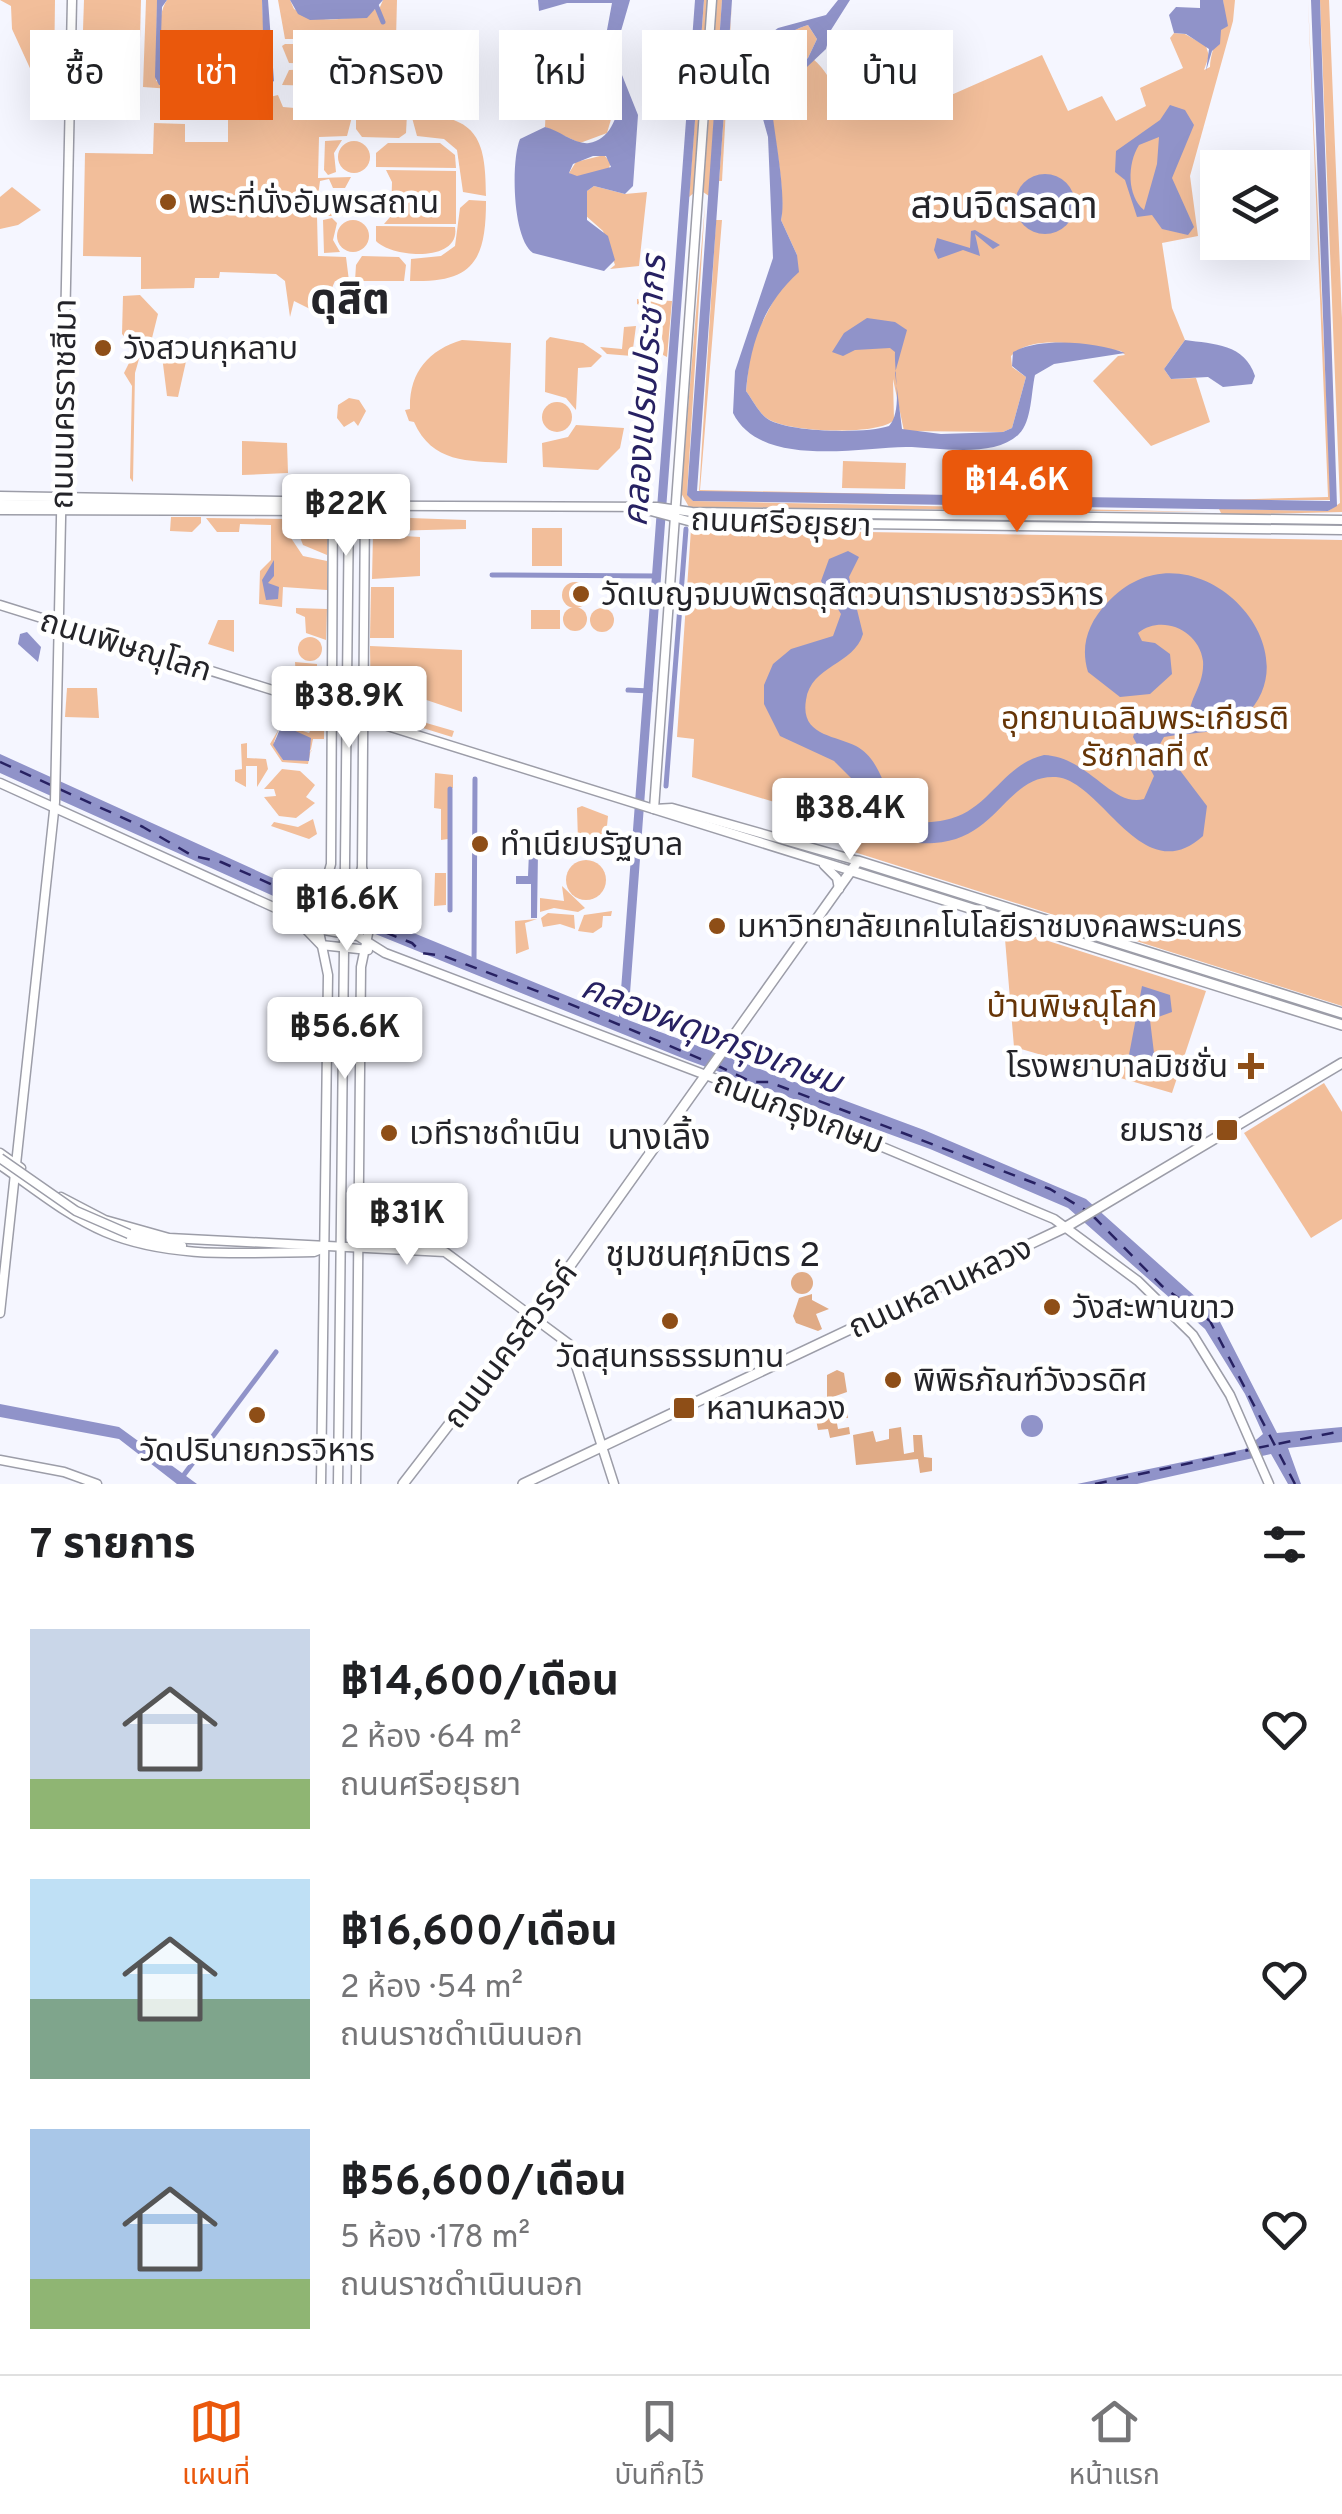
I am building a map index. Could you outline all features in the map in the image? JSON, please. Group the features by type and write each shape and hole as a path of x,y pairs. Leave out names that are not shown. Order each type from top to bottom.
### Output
{"main road":[{"name":"ถนนนครราชสีมา","path":"0,1313 55,804 72,0"},
{"path":"651,809 712,0"},
{"path":"109,508 148,502"},
{"path":"0,503 301,503 330,508"},
{"path":"233,503 290,510 301,503"},
{"path":"61,504 97,508 290,510 347,506 338,1484"},
{"path":"349,539 380,505"},
{"name":"ถนนศรีอยุธยา","path":"347,506 642,509 673,514 1342,530"},
{"path":"344,904 352,896 362,868 365,506"},
{"path":"325,959 310,920 328,878 333,612 330,508"},
{"name":"ถนนศรีอยุธยา","path":"1215,524 1342,517"},
{"name":"ถนนพิษณุโลก","path":"0,605 630,803 1342,1019"},
{"path":"333,612 364,613"},
{"name":"ถนนกรุงเกษม","path":"0,783 55,804 310,920 368,940 380,950 705,1074 1028,1205 1066,1227 1138,1282 1193,1335 1230,1395 1269,1484"},
{"path":"330,794 346,794"},
{"name":"ถนนพิษณุโลก","path":"651,809 672,808 858,861 1168,958 1342,1019"},
{"path":"346,811 362,811"},
{"path":"760,843 766,840 765,834"},
{"path":"774,847 771,840 776,837"},
{"path":"818,860 835,874 838,889"},
{"name":"ถนนนครสวรรค์","path":"403,1484 534,1315 858,861"},
{"path":"356,1484 360,1099 368,940 374,913 372,889 362,868"},
{"path":"314,884 328,878"},
{"path":"310,920 325,959 321,1484"},
{"path":"310,920 345,950"},
{"name":"ถนนกรุงเกษม","path":"310,920 321,946 345,950 368,940"},
{"path":"368,940 380,950"},
{"path":"1168,958 1224,981 1342,1019"},
{"name":"ถนนหลานหลวง","path":"522,1484 1080,1220 1342,1063"},
{"path":"343,1099 360,1099"},
{"path":"326,1132 342,1132"},
{"path":"0,1157 20,1142"},
{"path":"0,1157 79,1208 147,1234 198,1242 445,1252 559,1333 573,1350 614,1484"},
{"path":"0,1157 76,1211 129,1234 206,1249"},
{"path":"17,1171 25,1182 108,1234 164,1249 303,1252 324,1248"},
{"path":"14,1188 25,1182"},
{"path":"359,1229 375,1249"},
{"path":"322,1409 356,1409"},
{"path":"0,1460 97,1484"}],"green space":[{"path":"0,0 55,0 55,30 30,30 30,68 12,29 11,6"},
{"path":"84,0 141,0 140,39 140,30 83,30"},
{"path":"146,0 157,0 156,81 160,82 160,88 143,87"},
{"path":"167,0 262,0 263,30 160,30 160,53 159,34"},
{"path":"278,0 290,0 294,9 314,18 336,19 380,7 383,0 397,0 396,30 293,30 293,39 285,39"},
{"path":"704,0 709,0 707,30 702,30"},
{"path":"717,0 722,0 720,30 715,30"},
{"path":"1223,0 1235,0 1233,21 1190,176 1198,236 1162,243 1172,308 1185,340 1164,369 1171,379 1196,378 1210,422 1151,446 1093,381 1118,356 1125,355 1121,351 1048,343 1021,348 1011,356 1012,367 1026,377 1012,428 1003,432 904,431 893,379 894,420 885,425 870,429 810,429 775,422 762,414 746,391 751,344 797,255 781,220 781,178 773,120 807,120 807,65 813,59 827,75 827,120 953,120 953,94 1042,55 1068,111 1102,96 1116,121 1146,106 1140,88 1183,68 1170,38 1174,33 1185,34 1206,46 1209,56 1204,70 1210,67 1223,18"},
{"path":"1308,0 1331,500 1219,500 1328,497"},
{"path":"1320,0 1329,0 1342,318 1342,512 1222,515 1219,509 1328,511 1340,503"},
{"path":"808,25 817,39 807,59 807,30 797,30"},
{"path":"293,44 293,63 289,63 282,46"},
{"path":"289,70 293,70 293,85 282,85"},
{"path":"278,95 283,107 293,108 293,120 351,120 347,136 319,137 318,178 351,177 345,188 333,188 329,179 320,181 317,203 327,214 333,204 346,204 351,216 317,216 318,256 346,257 349,281 335,281 328,297 310,309 294,301 290,317 285,281 276,274 220,272 219,278 195,278 194,288 141,289 141,257 83,256 85,153 153,154 154,123 185,124 185,142 228,142 228,120 273,120 273,96"},
{"path":"356,120 407,120 406,133 399,138 362,137"},
{"path":"413,120 452,120 473,133 483,158 486,196 463,192 457,150 444,139 417,136"},
{"path":"545,120 611,120 607,133 580,143 545,127"},
{"path":"695,120 700,120 695,192 689,197"},
{"path":"708,120 714,120 709,196 703,192"},
{"path":"723,120 725,120 722,181"},
{"path":"342,140 334,153 336,172 328,175 324,170 325,141"},
{"path":"354,141 366,145 370,157 366,169 354,173 342,169 338,157 342,145"},
{"path":"388,143 440,143 455,155 456,168 376,167 376,153"},
{"path":"604,155 611,163 608,170 574,177 569,173 576,162"},
{"path":"386,170 456,171 456,224 384,224 391,216 392,182"},
{"path":"594,186 625,194 647,192 639,266 610,269 615,265 603,231 585,215 587,191"},
{"path":"12,187 41,210 18,225 0,229 0,197"},
{"path":"469,200 486,201 483,239 472,264 448,278 410,281 411,259 441,256 455,246 460,208"},
{"path":"705,204 687,494 693,501 1210,512 689,507 681,493"},
{"path":"332,218 337,223 333,240 340,252 324,253 323,220"},
{"path":"353,220 365,224 369,236 365,248 353,252 341,248 337,236 341,224"},
{"path":"716,220 722,220 700,490 1210,501 699,493"},
{"path":"376,226 455,227 454,239 437,252 410,254 376,241"},
{"path":"362,256 399,257 406,265 404,281 355,281 356,265"},
{"path":"140,295 158,314 150,346 133,346 122,334 123,296"},
{"path":"637,299 672,301 667,357 663,355 661,315 637,304"},
{"path":"636,326 632,356 607,354 600,347 622,349 624,327"},
{"path":"550,337 583,343 602,356 591,367 578,368 576,410 566,398 545,392 546,341"},
{"path":"462,340 511,343 507,463 465,460 441,452 409,421 405,410 410,409 417,374 439,350"},
{"path":"135,351 151,351 153,359 139,359 135,373 133,482 132,386 124,373"},
{"path":"162,356 187,357 178,397 167,396"},
{"path":"349,398 359,400 366,411 358,426 354,421 344,427 337,418 338,405"},
{"path":"557,402 568,406 572,417 568,428 557,432 546,428 542,417 546,406"},
{"path":"576,425 624,428 620,448 598,470 543,467 542,443 568,437"},
{"path":"242,441 287,443 288,473 242,475"},
{"path":"843,461 906,463 905,489 842,488"},
{"path":"684,516 957,518 958,520"},
{"path":"171,517 201,517 201,523 192,532 170,531"},
{"path":"382,517 466,520 466,529 387,531 387,535 420,537 420,576 372,579 373,534"},
{"path":"206,518 286,519 289,535 303,556 327,561 327,590 283,587 282,607 259,604 260,571 271,560 271,525 240,524 239,532 217,532"},
{"path":"293,519 322,520 328,529 327,555 303,545"},
{"path":"532,528 562,528 562,566 532,566"},
{"name":"อุทยานเฉลิมพระเกียรติ รัชกาลที่ ๙","path":"691,529 1342,540 1342,1006 851,851 856,827 692,777 694,739 677,737"},
{"path":"575,582 584,586 588,595 584,604 575,608 566,604 562,595 566,586"},
{"path":"371,587 394,587 394,638 370,638"},
{"path":"575,607 587,619 575,631 563,619"},
{"path":"296,608 327,609 326,640 306,633 305,617 296,613"},
{"path":"602,608 614,620 602,632 590,620"},
{"path":"531,610 560,610 560,629 531,629"},
{"path":"218,620 234,620 234,652 208,644"},
{"path":"310,637 322,649 310,661 298,649"},
{"path":"370,646 462,650 462,712 382,685 383,695 389,696 385,711 454,731 452,737 371,712"},
{"path":"295,662 317,664 317,675 326,678 325,685 296,678"},
{"path":"67,688 97,688 99,718 65,717"},
{"path":"317,719 324,720 324,739 313,739 311,750 281,726 282,724 309,733"},
{"path":"279,730 274,742 283,760 311,751 308,764 282,762 270,744"},
{"path":"247,743 247,758 266,759 268,769 257,787 257,766 246,766 246,787 235,781 235,770 242,769 241,744"},
{"path":"282,769 300,771 315,785 306,797 315,803 296,818 279,816 264,797 276,796 274,789 264,789"},
{"path":"435,773 453,775 453,788 448,788 448,839 441,840 441,809 434,808"},
{"path":"582,806 608,816 604,855 589,853 578,841 577,808"},
{"path":"313,819 317,834 309,839 271,826 274,822 298,827"},
{"path":"586,860 600,866 606,880 600,894 586,900 572,894 566,880 572,866"},
{"path":"435,873 446,873 446,905 434,906"},
{"path":"562,886 585,908 578,912 554,908 540,912 540,898 564,901"},
{"path":"612,911 611,916 603,916 602,927 593,933 578,931 584,915"},
{"path":"548,913 574,915 575,929 560,924 543,927 541,918"},
{"path":"537,919 525,923 529,949 516,954 515,921"},
{"name":"บ้านพิษณุโลก","path":"1014,930 1206,991 1172,1093 1014,1047 1005,939 1010,939"},
{"path":"1324,1083 1342,1112 1342,1219 1311,1238 1244,1133"}],"shaded area":[{"path":"802,1272 810,1275 810,1291 802,1294 794,1291 791,1283 794,1275"},
{"path":"812,1294 812,1300 829,1309 816,1314 822,1329 818,1331 796,1323 793,1316 799,1298"},
{"path":"837,1370 844,1373 847,1392 827,1399 827,1375"},
{"path":"846,1405 848,1418 836,1418 838,1429 849,1427 850,1434 830,1438 828,1429 818,1430 815,1414 828,1411 830,1415"},
{"path":"901,1427 904,1454 914,1452 913,1435 922,1435 924,1457 932,1458 932,1471 920,1473 918,1459 856,1465 853,1435 873,1431 876,1442 889,1439 889,1429"}],"water":[{"path":"157,0 167,0 162,7 160,30 160,85 155,77"},
{"path":"262,0 268,0 270,30 263,30"},
{"path":"290,0 383,0 367,18 310,20 298,14"},
{"path":"538,0 630,0 621,30 607,30 612,3 567,3 539,11"},
{"path":"695,0 704,0 702,30 693,30"},
{"path":"722,0 732,0 730,30 720,30"},
{"path":"838,0 850,0 831,30 827,30 826,49 807,67 817,39 808,25 797,30 775,30 826,15"},
{"path":"1200,0 1223,0 1228,26 1221,30 1220,44 1212,51 1206,71 1209,49 1186,34 1174,33 1169,15 1176,7 1200,8"},
{"path":"1311,0 1320,0 1337,506 1328,511 693,501 687,495 714,120 723,120 697,491 1330,501"},
{"path":"622,75 638,115 633,186 625,194 594,186 587,191 587,220 608,236 615,260 604,271 533,253 526,245 517,216 515,181 520,139 545,127 589,143 599,139 613,123 622,120","holes":["593,156 606,156 611,167 577,176 569,173 573,164"]},
{"path":"1170,105 1185,110 1194,125 1172,178 1194,227 1188,235 1162,229 1152,215 1137,217 1125,180 1115,172 1116,151 1160,120","holes":["1159,137 1157,164 1144,210 1134,197 1132,161 1139,145"]},
{"path":"686,120 695,120 628,1020 924,1130 1086,1199 1217,1316 1277,1433 1342,1427 1342,1442 1288,1448 1301,1484 1288,1484 1271,1454 1137,1484 1077,1484 1245,1449 1263,1434 1245,1394 1205,1329 1068,1208 930,1149 687,1060 363,929 331,922 0,773 0,754 330,904 360,911 619,1017"},
{"path":"763,120 773,120 781,180 781,220 797,255 799,272 776,298 760,326 746,391 762,414 775,422 845,431 889,426 896,411 897,386 902,429 941,434 1003,432 1012,428 1026,377 1012,366 1013,352 1038,344 1069,343 1125,353 1054,364 1035,375 1023,428 1008,442 995,447 811,451 765,442 746,430 733,413 735,371 773,258 768,137"},
{"path":"1045,174 1067,182 1075,204 1067,226 1045,234 1023,226 1015,204 1023,182"},
{"path":"971,231 1000,245 993,249 975,234 980,256 963,250 938,259 934,250 937,238 970,248"},
{"path":"867,318 895,322 907,330 896,371 895,352 890,348 855,350 843,356 832,352 844,333"},
{"path":"1185,340 1217,345 1244,357 1255,376 1252,384 1223,387 1208,377 1171,379 1164,369"},
{"path":"848,551 859,557 849,577 863,634 851,652 810,688 806,700 808,721 821,732 856,746 869,756 898,809 908,818 923,822 960,815 1017,768 1044,755 1074,764 1121,796 1144,799 1154,776 1133,737 1137,724 1176,721 1186,715 1202,676 1200,650 1178,628 1148,627 1138,633 1142,641 1155,643 1170,654 1172,674 1150,694 1120,697 1088,672 1085,644 1091,627 1107,603 1139,579 1173,573 1206,581 1234,600 1255,626 1266,657 1263,688 1236,723 1216,730 1164,737 1160,744 1207,806 1203,836 1181,849 1161,851 1142,843 1073,783 1056,777 1025,786 988,820 956,839 925,843 897,837 899,827 891,814 873,811 869,796 834,761 780,736 764,704 764,685 773,664 791,649 833,636 841,614 821,581 829,559"},
{"path":"274,560 274,576 268,583 279,587 278,599 266,600 262,580"},
{"path":"27,632 41,647 38,662 18,644 20,634"},
{"path":"282,725 311,738 309,761 283,760 273,745"},
{"path":"529,852 538,852 537,918 531,918 531,884 516,884 516,876 528,876"},
{"path":"1142,986 1170,995 1172,1012 1150,1020 1154,1053 1150,1060 1129,1055"},
{"path":"0,1404 119,1427 197,1484 177,1484 119,1439 0,1417"},
{"path":"1032,1415 1040,1418 1040,1434 1032,1437 1024,1434 1021,1426 1024,1418"}],"waterway":[{"path":"374,0 383,22"},
{"path":"666,786 686,529"},
{"path":"492,575 658,576"},
{"path":"628,690 650,691"},
{"path":"474,961 475,779"},
{"path":"450,789 450,910"},
{"path":"183,1476 276,1352"}],"ferry route":[{"path":"0,762 143,827 193,856 221,862 316,904"},
{"path":"324,908 412,943 422,953 444,956 558,999 708,1062"},
{"path":"716,1065 752,1082 769,1082 1050,1189 1087,1211"},
{"path":"1093,1216 1162,1286 1210,1321 1295,1484"},
{"path":"1257,1448 1342,1431"},
{"path":"1095,1484 1249,1450"}],"place":[{"name":"พระที่นั่งอัมพรสถาน","path":"168,202"},
{"name":"วังสวนกุหลาบ","path":"103,348"},
{"name":"วัดเบญจมบพิตรดุสิตวนารามราชวรวิหาร","path":"581,594"},
{"name":"ทำเนียบรัฐบาล","path":"480,844"},
{"name":"มหาวิทยาลัยเทคโนโลยีราชมงคลพระนคร","path":"717,926"},
{"name":"โรงพยาบาลมิชชั่น","path":"1251,1066"},
{"name":"ยมราช","path":"1227,1130"},
{"name":"เวทีราชดำเนิน","path":"389,1133"},
{"name":"วังสะพานขาว","path":"1052,1307"},
{"name":"วัดสุนทรธรรมทาน","path":"670,1321"},
{"name":"พิพิธภัณฑ์วังวรดิศ","path":"893,1380"},
{"name":"หลานหลวง","path":"684,1408"},
{"name":"วัดปรินายกวรวิหาร","path":"257,1415"}],"district":[{"name":"สวนจิตรลดา","path":"1004,205"},
{"name":"ดุสิต","path":"350,298"},
{"name":"นางเลิ้ง","path":"659,1137"},
{"name":"ชุมชนศุภมิตร 2","path":"713,1254"}],"water label":[{"name":"คลองเปรมประชากร","path":"644,391"},
{"name":"คลองผดุงกรุงเกษม","path":"712,1034"}]}
